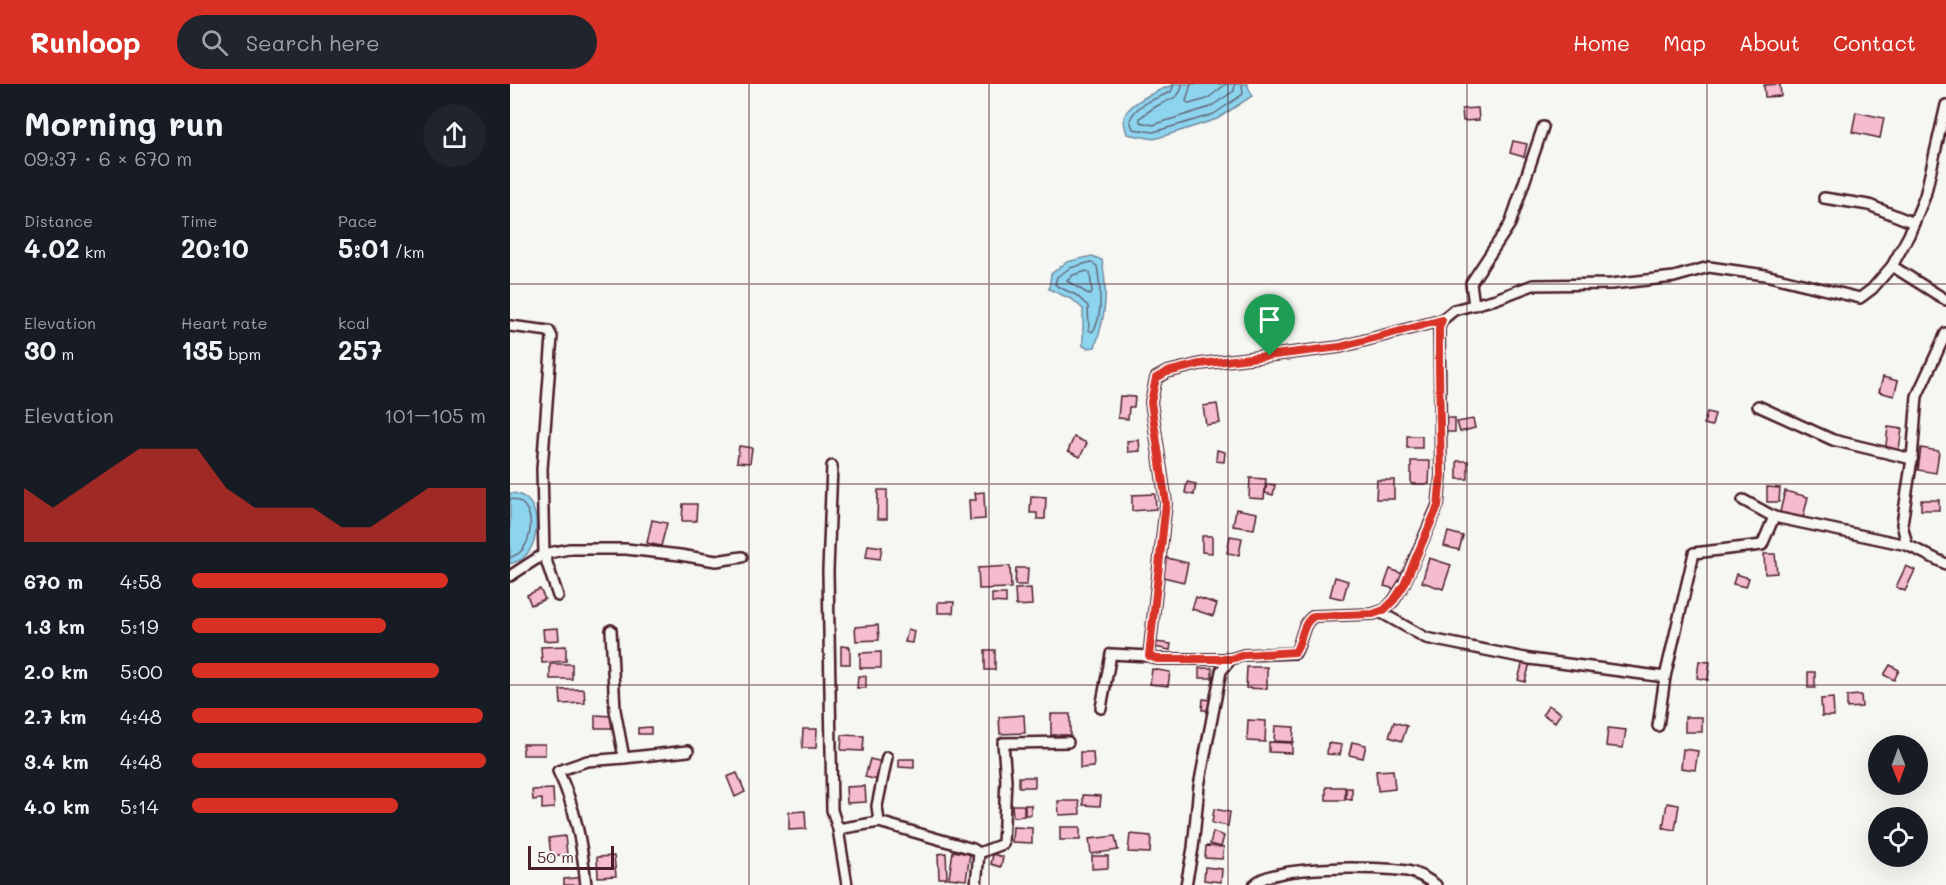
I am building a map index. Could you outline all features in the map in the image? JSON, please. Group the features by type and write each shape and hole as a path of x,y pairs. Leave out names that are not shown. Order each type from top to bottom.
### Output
{"street":[{"path":"1149,656 1166,503 1151,402 1156,378 1167,372 1200,364 1340,347 1442,320 1454,310 1496,299 1533,285 1611,284 1674,277 1709,267 1765,275 1860,298 1872,289 1892,266 1914,223 1925,196 1946,105"},
{"path":"1474,305 1471,283 1510,224 1543,127"},
{"path":"1824,198 1869,205 1914,223"},
{"path":"1892,266 1946,300"},
{"path":"1101,708 1111,654 1149,656 1157,659 1231,659 1244,655 1295,652 1300,645 1307,620 1314,616 1373,614 1384,610 1394,600 1404,585 1440,496 1439,328 1442,320"},
{"path":"510,326 549,331 552,337 543,470 544,554 558,596"},
{"path":"1907,545 1902,524 1912,459 1917,396 1946,333"},
{"path":"1758,406 1833,440 1912,459"},
{"path":"832,466 828,571 832,810 838,829 847,885"},
{"path":"1743,500 1774,517 1907,545 1946,564"},
{"path":"1658,726 1665,677 1694,553 1762,545 1774,517"},
{"path":"510,576 544,554 569,549 626,549 716,561 742,557"},
{"path":"1380,612 1426,638 1530,659 1665,677"},
{"path":"611,630 615,710 624,758"},
{"path":"1186,885 1193,848 1199,786 1217,683 1221,671 1231,659"},
{"path":"979,853 1003,844 1006,780 1003,743 1068,742"},
{"path":"586,885 580,834 570,795 558,771 587,761 688,751"},
{"path":"879,822 877,807 887,757"},
{"path":"838,829 879,822 973,849 979,853"},
{"path":"976,885 979,853"},
{"path":"1254,885 1266,877 1330,867 1408,871 1427,878 1436,885"}],"water":[{"path":"1175,84 1247,84 1252,96 1217,119 1154,139 1127,134 1124,120 1130,108 1137,102"},
{"path":"1092,256 1102,260 1105,294 1104,314 1099,335 1095,347 1088,348 1083,346 1083,309 1073,300 1049,289 1051,274 1067,262"},
{"path":"510,493 521,495 528,501 536,519 536,530 529,550 522,559 510,564"}],"building":[{"path":"1780,84 1781,96 1765,97 1764,85"},
{"path":"1478,108 1479,120 1463,121 1462,109"},
{"path":"1856,112 1884,118 1880,138 1852,132"},
{"path":"1513,141 1527,144 1524,157 1510,153"},
{"path":"1883,377 1898,381 1894,396 1879,392"},
{"path":"1120,396 1135,397 1134,407 1129,407 1128,419 1118,418"},
{"path":"1217,404 1220,423 1206,425 1203,406"},
{"path":"1707,412 1715,414 1712,426 1704,424"},
{"path":"1443,418 1455,418 1455,432 1443,432"},
{"path":"1473,419 1475,428 1460,432 1457,422"},
{"path":"1888,427 1902,429 1898,456 1885,454"},
{"path":"1407,436 1422,436 1422,448 1407,448"},
{"path":"1074,437 1087,443 1080,457 1068,451"},
{"path":"1139,440 1140,451 1128,452 1127,441"},
{"path":"739,446 752,448 750,463 737,462"},
{"path":"1921,448 1939,451 1936,473 1918,470"},
{"path":"1217,450 1225,452 1224,462 1216,461"},
{"path":"1411,461 1430,461 1429,484 1411,484"},
{"path":"1457,461 1468,461 1468,479 1457,479"},
{"path":"1250,478 1266,479 1264,499 1249,498"},
{"path":"1377,480 1394,480 1394,499 1376,499"},
{"path":"1187,482 1196,484 1194,495 1185,493"},
{"path":"1267,484 1275,485 1273,495 1265,493"},
{"path":"1767,487 1780,488 1779,502 1767,502"},
{"path":"878,490 887,490 887,519 877,519"},
{"path":"1785,491 1808,497 1802,522 1779,516"},
{"path":"984,492 985,519 970,520 969,500 976,500 975,493"},
{"path":"1155,494 1156,509 1132,511 1132,495"},
{"path":"1031,496 1046,497 1045,519 1037,519 1037,513 1030,513"},
{"path":"1921,500 1939,500 1939,510 1921,510"},
{"path":"683,504 697,504 696,521 682,521"},
{"path":"1236,509 1257,513 1254,529 1233,526"},
{"path":"652,520 667,523 661,546 647,543"},
{"path":"1448,532 1463,536 1459,550 1444,546"},
{"path":"1202,536 1212,536 1212,553 1202,552"},
{"path":"1230,536 1242,538 1239,555 1227,553"},
{"path":"868,545 882,547 880,559 866,557"},
{"path":"1764,554 1775,554 1777,573 1765,574"},
{"path":"1163,557 1188,563 1184,582 1159,576"},
{"path":"1429,558 1451,565 1443,589 1422,582"},
{"path":"1010,566 1011,588 979,589 978,568"},
{"path":"1906,566 1915,570 1905,591 1896,587"},
{"path":"1016,568 1028,568 1027,585 1015,585"},
{"path":"1390,569 1403,574 1398,590 1384,586"},
{"path":"1736,574 1749,578 1746,587 1733,584"},
{"path":"1335,577 1348,581 1343,599 1330,596"},
{"path":"1031,588 1032,605 1016,606 1015,589"},
{"path":"540,589 545,599 531,605 527,595"},
{"path":"992,594 1006,594 1006,603 992,602"},
{"path":"1196,597 1217,604 1213,616 1192,609"},
{"path":"938,602 954,602 953,613 938,613"},
{"path":"878,625 879,640 856,641 855,627"},
{"path":"558,628 559,640 544,641 543,629"},
{"path":"908,629 914,631 912,643 905,642"},
{"path":"1155,642 1171,644 1170,650 1154,647"},
{"path":"566,646 566,661 542,663 541,647"},
{"path":"841,646 850,647 850,664 841,664"},
{"path":"985,650 995,650 995,670 985,670"},
{"path":"881,652 881,668 860,668 860,653"},
{"path":"1523,661 1530,663 1525,682 1518,680"},
{"path":"1699,661 1710,662 1708,680 1697,678"},
{"path":"550,664 572,664 572,679 550,679"},
{"path":"1890,665 1899,670 1894,680 1884,675"},
{"path":"1247,667 1267,667 1267,689 1246,688"},
{"path":"1199,668 1212,668 1212,678 1199,678"},
{"path":"1152,669 1170,672 1168,686 1150,684"},
{"path":"1808,672 1815,672 1815,688 1808,688"},
{"path":"858,676 866,676 866,688 857,688"},
{"path":"584,689 585,703 561,704 560,690"},
{"path":"1861,695 1862,707 1847,708 1847,696"},
{"path":"1833,698 1834,716 1822,716 1821,699"},
{"path":"1203,699 1211,700 1210,710 1202,710"},
{"path":"1548,705 1561,713 1555,722 1543,715"},
{"path":"1051,714 1070,714 1070,735 1051,735"},
{"path":"595,715 612,716 612,728 595,728"},
{"path":"1024,715 1025,733 1000,734 999,717"},
{"path":"1685,717 1702,717 1702,732 1685,732"},
{"path":"1248,720 1266,721 1265,742 1247,741"},
{"path":"1394,722 1407,726 1402,741 1389,737"},
{"path":"1275,726 1294,727 1293,742 1274,741"},
{"path":"651,727 651,734 638,734 638,728"},
{"path":"1608,728 1626,730 1623,748 1606,746"},
{"path":"803,729 817,729 816,748 802,748"},
{"path":"842,735 864,736 863,751 841,750"},
{"path":"1269,742 1292,743 1292,753 1269,752"},
{"path":"1352,742 1366,745 1363,758 1349,755"},
{"path":"1328,743 1342,745 1340,755 1327,754"},
{"path":"523,744 545,744 545,755 523,755"},
{"path":"1683,749 1698,751 1695,770 1681,768"},
{"path":"1080,752 1093,752 1094,767 1080,768"},
{"path":"870,759 883,762 878,780 865,777"},
{"path":"899,759 914,759 914,768 899,767"},
{"path":"1393,770 1395,789 1378,791 1376,771"},
{"path":"737,773 745,792 735,797 727,777"},
{"path":"1019,777 1035,777 1035,787 1019,787"},
{"path":"865,786 866,802 847,803 846,787"},
{"path":"1326,787 1345,787 1345,800 1326,800"},
{"path":"1346,788 1352,788 1352,800 1346,799"},
{"path":"553,789 554,808 542,809 542,799 533,800 532,790"},
{"path":"1083,795 1101,796 1100,806 1083,805"},
{"path":"1058,801 1079,801 1080,814 1059,815"},
{"path":"1667,803 1679,805 1675,830 1663,828"},
{"path":"1012,805 1024,805 1024,816 1013,817"},
{"path":"1025,805 1031,805 1031,815 1025,815"},
{"path":"1214,809 1230,812 1228,826 1212,823"},
{"path":"805,811 806,829 789,830 789,812"},
{"path":"1013,827 1032,828 1032,843 1012,842"},
{"path":"1060,827 1080,827 1080,840 1060,840"},
{"path":"1213,832 1224,836 1221,847 1210,844"},
{"path":"1130,834 1151,836 1150,853 1128,852"},
{"path":"565,836 567,854 551,856 549,838"},
{"path":"1115,836 1118,850 1091,854 1089,839"},
{"path":"1206,846 1224,847 1222,859 1205,858"},
{"path":"953,851 970,854 966,880 949,878"},
{"path":"946,853 947,878 939,878 938,854"},
{"path":"993,854 1003,857 1001,867 991,864"},
{"path":"614,856 616,876 598,877 597,857"},
{"path":"1092,856 1108,856 1108,868 1092,869"},
{"path":"1205,867 1222,869 1221,882 1204,880"},
{"path":"585,877 586,885 564,885 564,879"}],"route":[{"path":"1442,320 1439,328 1441,475 1438,506 1404,585 1384,610 1373,614 1314,616 1307,620 1300,645 1295,652 1244,655 1231,659 1157,659 1149,656 1166,503 1151,402 1156,378 1167,372 1200,364 1270,356 1340,347 1442,320"}]}
